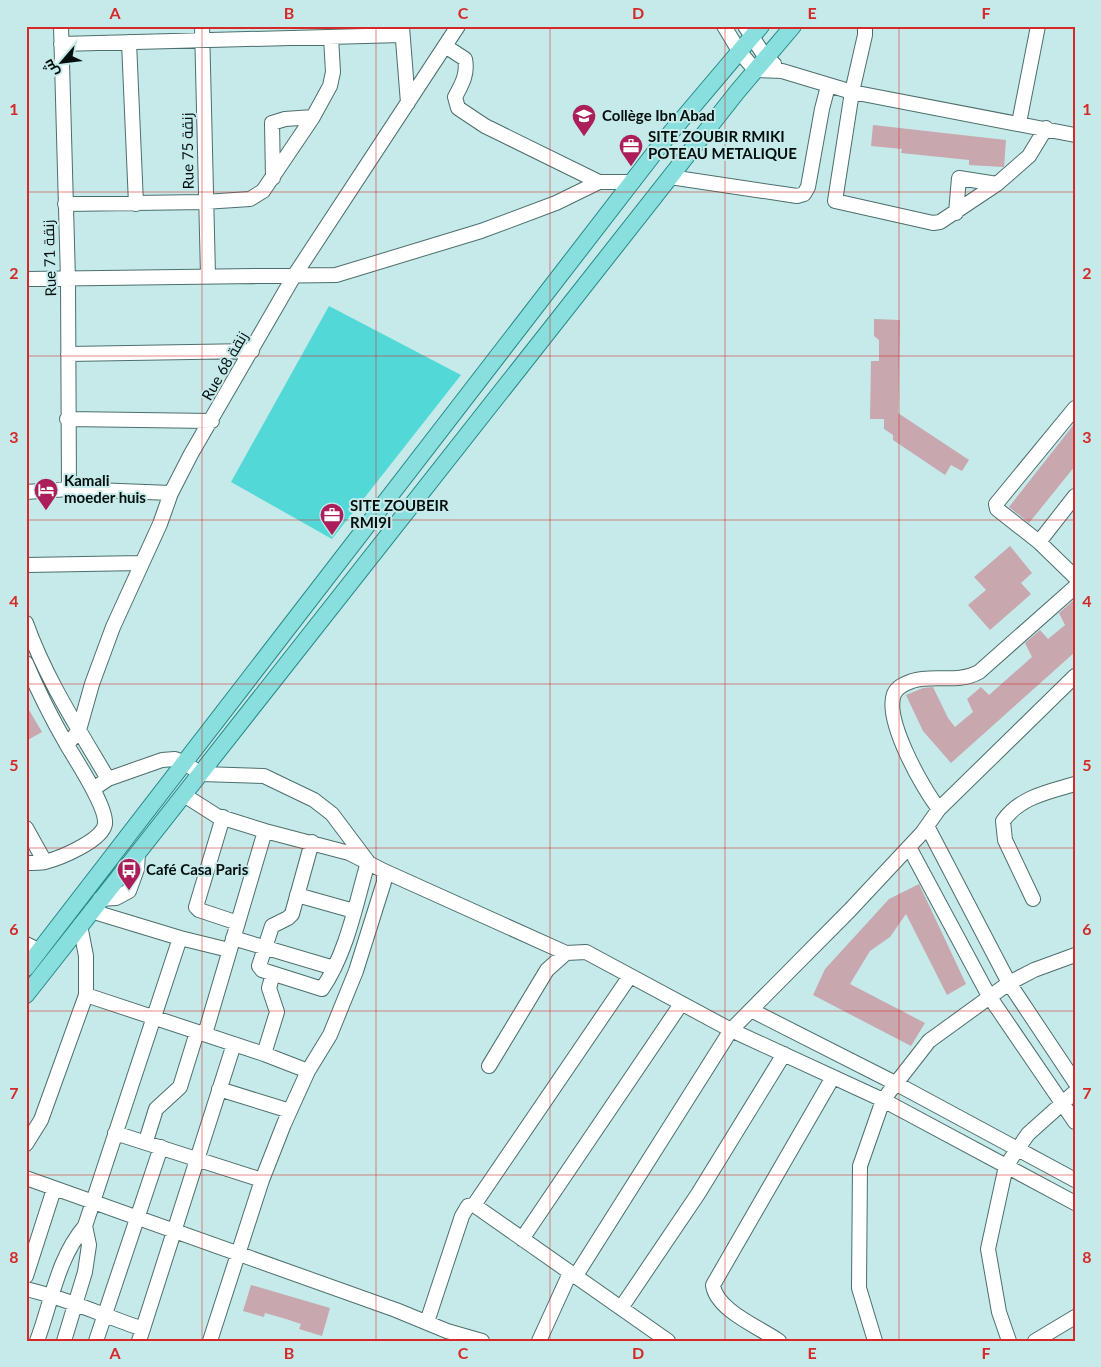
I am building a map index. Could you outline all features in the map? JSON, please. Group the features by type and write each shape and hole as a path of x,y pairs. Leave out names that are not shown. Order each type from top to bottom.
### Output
{"main road":[{"path":"26,995 760,64 793,26"},
{"path":"26,968 33,948 185,763 633,182 739,51 753,30"}],"street":[{"name":"Rue 71 زنقة","path":"61,26 68,280 67,419 69,489"},
{"name":"Rue 68 زنقة","path":"67,745 79,730 92,684 112,627 142,563 171,492 294,276 458,26"},
{"path":"724,26 739,51 760,64 828,86 1075,135"},
{"path":"865,26 865,35 852,92 835,200 933,223 940,222 997,184 1029,156 1046,128"},
{"path":"1019,123 1038,26"},
{"path":"753,30 760,64"},
{"path":"62,44 129,42 202,33 330,37 402,31 408,103"},
{"name":"Rue 75 زنقة","path":"202,33 204,202 208,275"},
{"path":"65,204 136,204 250,199 263,191 273,179 313,117 330,86 333,72 330,37"},
{"path":"129,42 136,204"},
{"path":"445,46 465,59 467,67 465,78 455,97 458,108 485,126 599,182"},
{"path":"670,178 797,196 804,194 808,187 828,86"},
{"path":"273,179 272,123 285,119 313,117"},
{"path":"956,212 959,178 997,184"},
{"path":"26,278 68,280 208,275 336,275 481,231 556,203 599,182 633,182"},
{"path":"68,354 252,350"},
{"path":"1075,408 996,504 997,509 1006,518 1039,542 1075,577"},
{"path":"67,419 212,421"},
{"path":"26,492 69,489 171,492"},
{"path":"1039,542 1075,496"},
{"path":"26,565 142,563"},
{"path":"940,809 919,780 903,745 893,708 893,696 898,687 914,680 954,680 968,678 979,672 1075,587"},
{"path":"26,623 38,655 108,779"},
{"path":"26,663 67,745 93,789 104,816 105,824 101,834 90,843 46,862 26,863"},
{"path":"538,1341 573,1275 731,1030 909,847 940,809 1075,676"},
{"path":"93,789 108,779 162,760 175,759 185,763 201,774 264,776 314,800 332,814 348,832 368,862 343,944 334,968 322,988 260,969 272,926 292,914 312,842"},
{"path":"1033,899 1005,840 1003,821 1011,810 1027,799 1075,784"},
{"path":"184,795 223,818 349,853 384,871 566,953 586,952 731,1030 883,1100 1075,1203"},
{"path":"223,818 196,907 199,910 238,923"},
{"path":"927,826 1009,983 1075,1082"},
{"path":"26,828 46,862"},
{"path":"146,1141 156,1109 180,1086 201,1033 238,923 265,831"},
{"path":"909,847 989,996 1075,1122"},
{"path":"210,1341 262,1180 308,1071 330,1035 363,952 384,882 384,871"},
{"path":"297,895 354,911"},
{"path":"96,905 180,938 265,946 334,968"},
{"path":"26,1144 41,1120 86,995 86,956 80,925"},
{"path":"37,1341 71,1243 85,1226 180,938"},
{"path":"343,944 363,952"},
{"path":"488,1066 547,970 566,953"},
{"path":"876,1341 859,1288 860,1166 883,1100 895,1082 929,1041 1009,983 1034,970 1075,954"},
{"path":"264,1054 277,1012 269,988 274,974"},
{"path":"474,1205 630,976"},
{"path":"86,995 264,1054 308,1071"},
{"path":"522,1239 681,1004"},
{"path":"751,1010 895,1082 1075,1180"},
{"path":"26,1289 52,1295 104,1316 141,1335 234,1044"},
{"path":"621,1308 698,1194 784,1054"},
{"path":"779,1341 723,1305 714,1293 713,1285 833,1077"},
{"path":"219,1090 290,1111"},
{"path":"1009,1341 999,1312 988,1249 1006,1166 1017,1148 1061,1103 1075,1092"},
{"path":"115,1133 146,1141 197,1160 262,1180"},
{"path":"96,1341 161,1147"},
{"path":"26,1178 92,1203 239,1253 447,1331 482,1341"},
{"path":"26,1276 54,1189"},
{"path":"427,1322 462,1216 468,1206 474,1205 668,1341"},
{"path":"64,1341 85,1272 89,1246 85,1226"},
{"path":"1035,1341 1075,1317"}],"shaded area":[{"path":"329,306 461,375 332,539 231,482"}],"building":[{"path":"873,125 1006,140 1004,167 969,165 969,160 901,153 902,149 871,146"},
{"path":"874,319 900,320 898,413 969,460 962,471 951,465 945,475 893,440 893,435 884,429 884,419 870,419 871,361 879,361 879,340 874,336"},
{"path":"1075,423 1075,466 1029,523 1009,507"},
{"path":"1010,546 1032,573 1021,583 1031,594 990,630 968,605 986,590 974,577"},
{"path":"1075,599 1075,652 951,763 923,731 906,695 923,688 933,687 948,718 955,727 973,712 967,699 981,687 989,695 1032,657 1025,643 1040,630 1048,639 1065,625 1059,613"},
{"path":"26,705 42,732 26,741"},
{"path":"919,884 966,984 947,995 906,914 890,937 870,951 850,984 925,1023 911,1046 813,995 825,969 889,899"},
{"path":"251,1285 330,1308 322,1336 299,1329 301,1324 286,1319 265,1313 264,1317 243,1311"}],"place":[{"name":"Collège Ibn Abad","path":"584,137"},
{"name":"SITE ZOUBIR RMIKI POTEAU METALIQUE","path":"631,167"},
{"name":"Kamali moeder huis","path":"46,511"},
{"name":"SITE ZOUBEIR RMI9I","path":"332,536"},
{"name":"Café Casa Paris","path":"129,891"}]}
